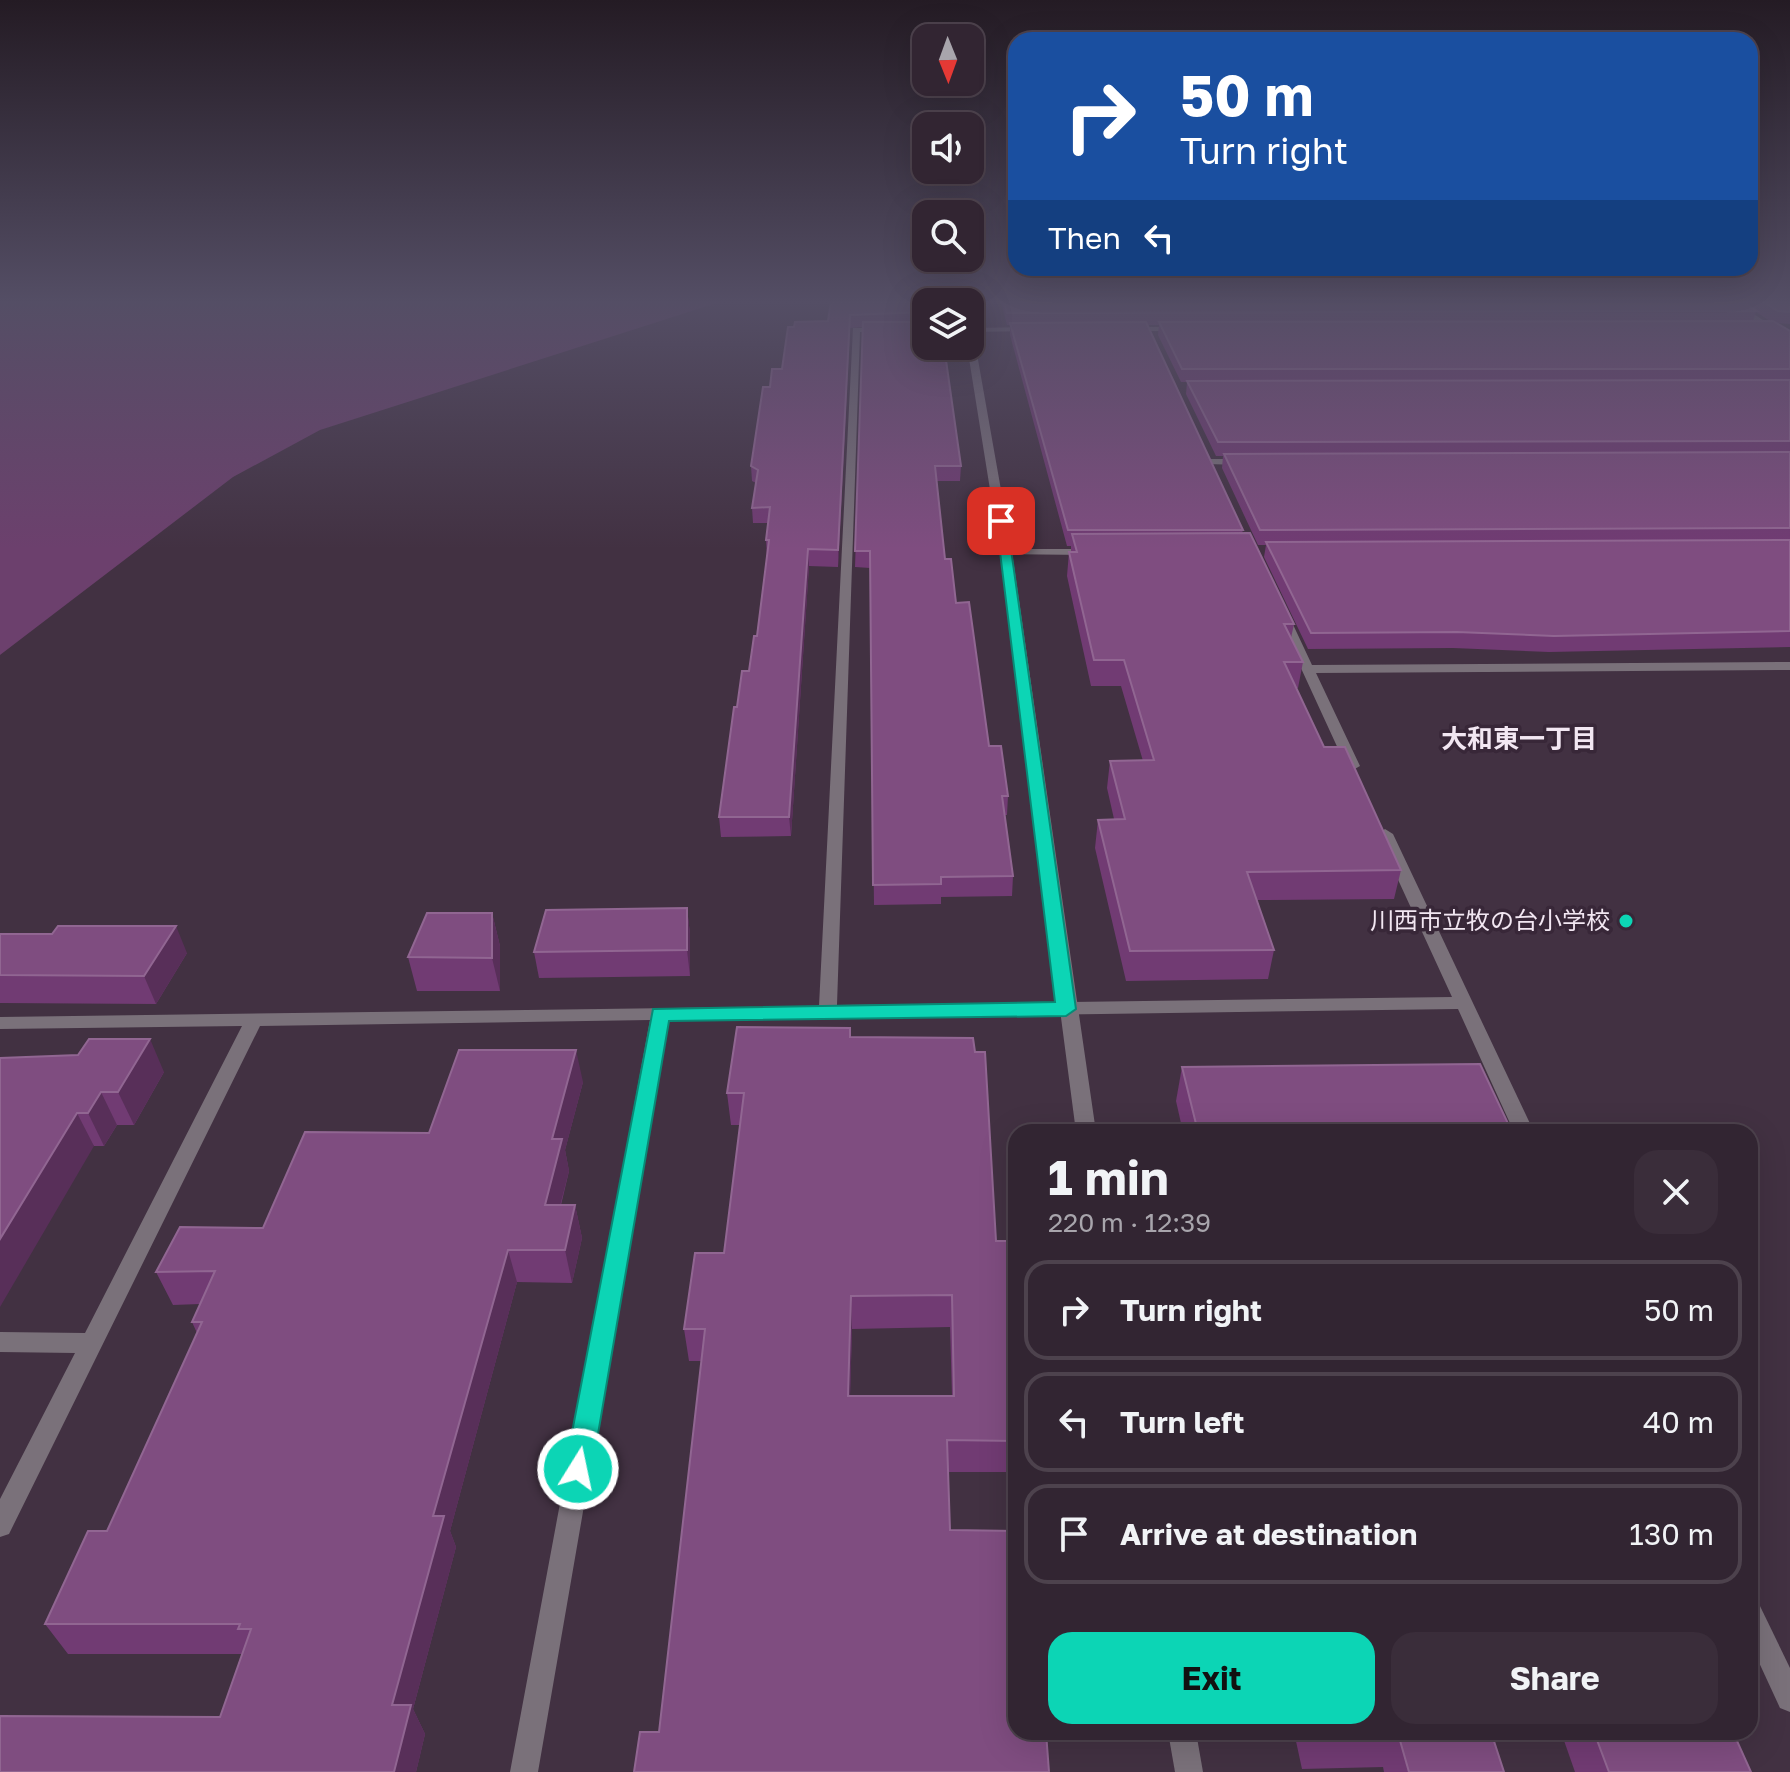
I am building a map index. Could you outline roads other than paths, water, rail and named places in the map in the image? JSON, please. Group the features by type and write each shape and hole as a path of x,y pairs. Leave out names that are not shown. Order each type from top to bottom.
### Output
{"street":[{"path":"828,1012 854,384"},
{"path":"978,384 1006,552 1066,1009 1085,1124"},
{"path":"1210,462 1257,462"},
{"path":"1006,552 1098,552"},
{"path":"1277,603 1360,780"},
{"path":"1308,669 1790,666"},
{"path":"1379,822 1520,1124"},
{"path":"0,1023 1464,1003"},
{"path":"524,1772 660,1014"},
{"path":"0,1525 254,1020"},
{"path":"0,1342 91,1343"},
{"path":"1758,1630 1790,1698"},
{"path":"1183,1740 1189,1772"}],"place":[{"name":"川西市立牧の台小学校","path":"1626,921"}],"district":[{"name":"大和東一丁目","path":"1519,739"}]}
